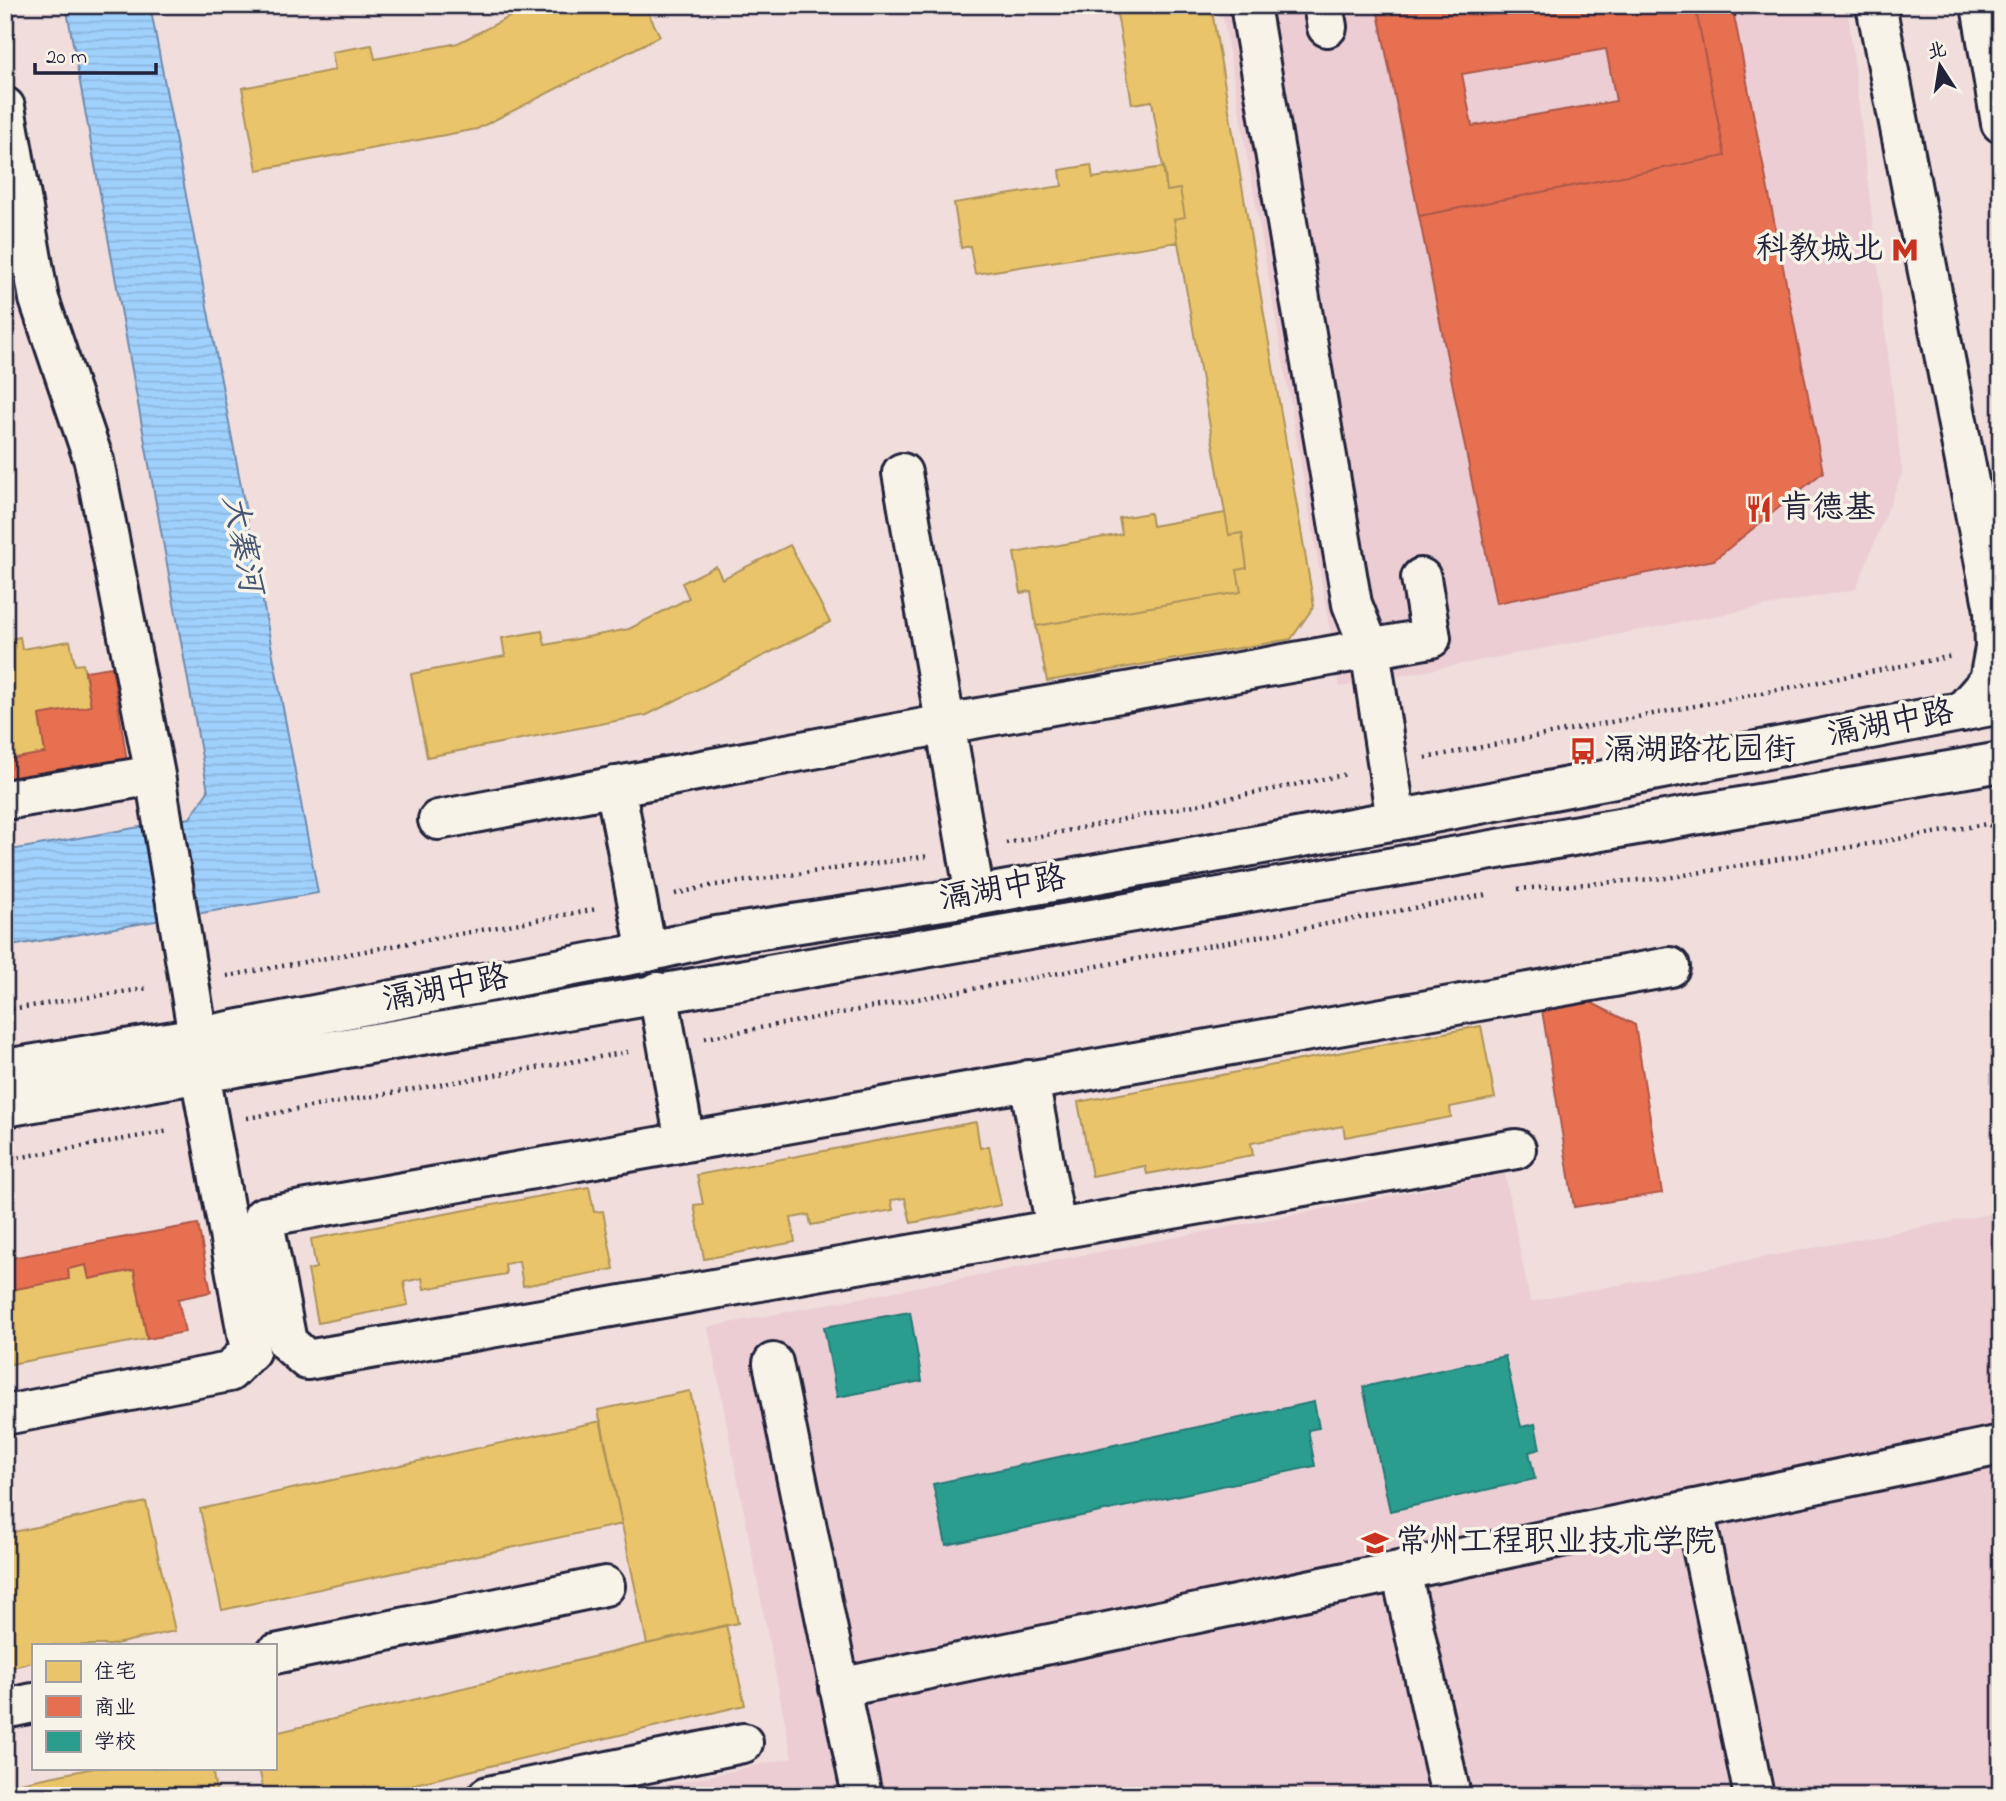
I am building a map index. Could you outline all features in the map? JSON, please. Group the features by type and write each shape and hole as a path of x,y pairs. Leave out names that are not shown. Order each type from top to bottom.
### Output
{"main road":[{"path":"1250,5 1312,298"},
{"path":"1272,5 1352,604 1370,649 1396,820"},
{"path":"1877,5 1994,610 1995,648 1989,681 1962,712"},
{"path":"1981,5 2001,123"},
{"path":"5,107 39,299 94,461 158,792 209,1124 250,1351 229,1372 5,1415"},
{"path":"902,472 975,896"},
{"path":"438,820 945,724 1431,638 1420,578"},
{"name":"滆湖中路","path":"5,1107 199,1055 716,936 975,896 1396,820 2001,705"},
{"name":"滆湖中路","path":"5,1069 199,1055 738,982 2001,762"},
{"path":"615,786 647,952"},
{"path":"5,800 158,792"},
{"path":"1516,1149 307,1360 287,1342 262,1217 1670,967"},
{"path":"658,992 685,1142"},
{"path":"1029,1080 1056,1229"},
{"path":"773,1363 862,1796"},
{"path":"839,1688 2001,1445"},
{"path":"1694,1509 1754,1796"},
{"path":"1401,1571 1451,1796"},
{"path":"276,1654 605,1586"},
{"path":"5,1709 32,1703"},
{"path":"488,1796 743,1743"}],"path":[{"path":"1734,15 1789,5"},
{"path":"1518,889 1667,878 1987,824 2001,831"},
{"path":"5,1160 668,1045 1491,894"}],"shaded area":[{"path":"1221,5 1847,5 1902,473 1856,589 1340,687"},
{"name":"常州工程职业技术学院","path":"1505,1174 1530,1302 2001,1212 2001,1796 616,1796 792,1758 708,1327"}],"water":[{"name":"大寨河","path":"66,5 150,5 318,893 5,947 5,851 190,818 208,791"}],"building: 住宅":[{"path":"516,5 644,5 660,36 477,129 257,170 242,88 335,70 332,52 372,45 375,59 458,43 519,12"},
{"path":"1160,5 1211,5 1314,606 1291,639 1047,681 1036,626 1241,592 1237,570 1247,568 1242,533 1229,535 1225,513 1174,219 1185,217 1180,189 1167,191 1152,101 1132,104 1117,13"},
{"path":"1091,165 1093,178 1164,167 1167,191 1180,189 1185,217 1174,219 1178,242 975,274 970,246 961,248 954,203 1062,186 1060,170"},
{"path":"1150,513 1152,526 1225,513 1229,535 1242,533 1247,568 1237,570 1241,592 1036,626 1031,591 1021,593 1014,553 1122,534 1119,518"},
{"path":"790,545 830,622 647,715 427,757 411,674 505,656 502,638 542,631 545,645 629,629 689,598 682,583 716,566 722,579"},
{"path":"20,637 22,649 70,641 75,665 83,664 91,706 39,715 45,753 5,760 5,640"},
{"path":"1481,1026 1495,1098 1450,1107 1451,1117 1345,1137 1343,1126 1251,1143 1253,1155 1147,1174 1145,1166 1092,1176 1078,1102"},
{"path":"976,1122 980,1148 989,1146 1001,1205 911,1223 905,1198 891,1200 893,1210 811,1225 809,1215 791,1218 795,1242 704,1259 694,1205 703,1204 697,1175"},
{"path":"589,1187 594,1212 603,1211 614,1269 523,1286 519,1261 505,1264 506,1274 424,1289 422,1278 404,1282 408,1305 318,1323 308,1270 316,1268 311,1239"},
{"path":"86,1265 89,1279 134,1270 147,1339 5,1365 5,1291 69,1279 68,1269"},
{"path":"690,1391 738,1623 647,1644 598,1410"},
{"path":"601,1421 622,1524 222,1610 200,1509"},
{"path":"146,1502 175,1631 116,1644 32,1644 32,1662 5,1669 5,1534"},
{"path":"726,1625 745,1705 365,1796 265,1796 259,1770 276,1770 276,1733"},
{"path":"84,1770 212,1770 217,1796 5,1796 5,1786"}],"building: 商业":[{"path":"1417,5 1695,5 1725,156 1419,216 1378,13","holes":["1606,49 1616,101 1472,126 1462,74"]},
{"path":"1695,5 1732,5 1823,472 1714,560 1496,603 1419,216 1725,156"},
{"path":"112,667 127,761 5,782 5,760 45,753 39,715 91,706 85,671"},
{"path":"1590,1002 1635,1025 1662,1193 1574,1207 1542,1010"},
{"path":"198,1224 211,1292 178,1299 185,1332 147,1339 134,1270 89,1279 86,1265 68,1269 69,1279 5,1291 5,1259"}],"building: 学校":[{"path":"910,1312 922,1381 837,1397 824,1327"},
{"path":"1505,1356 1521,1427 1535,1424 1540,1449 1529,1452 1535,1479 1390,1511 1363,1387"},
{"path":"1314,1402 1319,1428 1308,1430 1315,1466 946,1545 933,1484"}],"place":[{"name":"科教城北","path":"1905,250"},
{"name":"肯德基","path":"1759,509"},
{"name":"滆湖路花园街","path":"1583,751"},
{"name":"常州工程职业技术学院","path":"1375,1543"}]}
